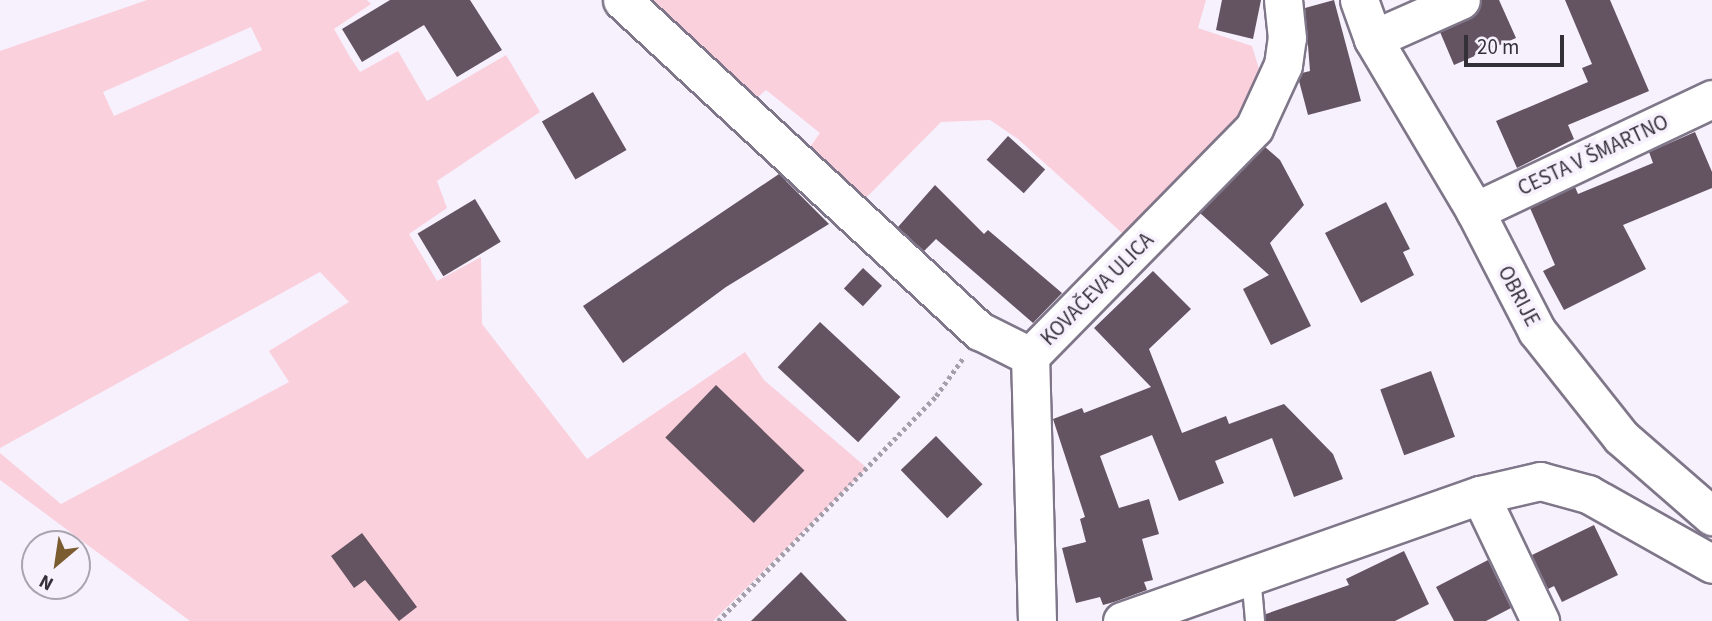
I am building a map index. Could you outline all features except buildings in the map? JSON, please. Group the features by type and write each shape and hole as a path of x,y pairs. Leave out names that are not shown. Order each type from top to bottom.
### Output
{"street":[{"path":"622,0 980,331 1030,356"},
{"name":"KOVAČEVA ULICA","path":"1037,621 1030,356 1254,128 1283,65 1283,0"},
{"path":"1359,0 1373,39 1461,0"},
{"name":"OBRIJE","path":"1373,39 1475,211 1537,331 1621,437 1712,516"},
{"name":"CESTA V ŠMARTNO","path":"1475,211 1712,99"},
{"path":"1122,621 1479,495 1540,481 1588,494 1712,564"},
{"path":"1479,495 1540,621"}],"lane":[{"path":"1251,575 1255,621"}],"path":[{"path":"718,621 936,396 980,331"}],"shaded area":[{"path":"147,0 367,0 371,4 334,29 360,72 398,51 427,101 506,55 540,112 437,181 447,208 409,234 437,281 481,257 482,324 587,459 745,352 764,380 867,468 713,621 190,621 91,548 91,530 67,530 0,480 0,453 61,504 289,382 269,351 349,302 320,272 0,448 0,51","holes":["251,27 262,50 114,116 103,92"]},
{"path":"637,0 1206,0 1198,28 1252,46 1263,82 1251,111 1132,242 1018,139 990,120 941,122 858,206 807,151 820,133 766,90 751,103"}]}
